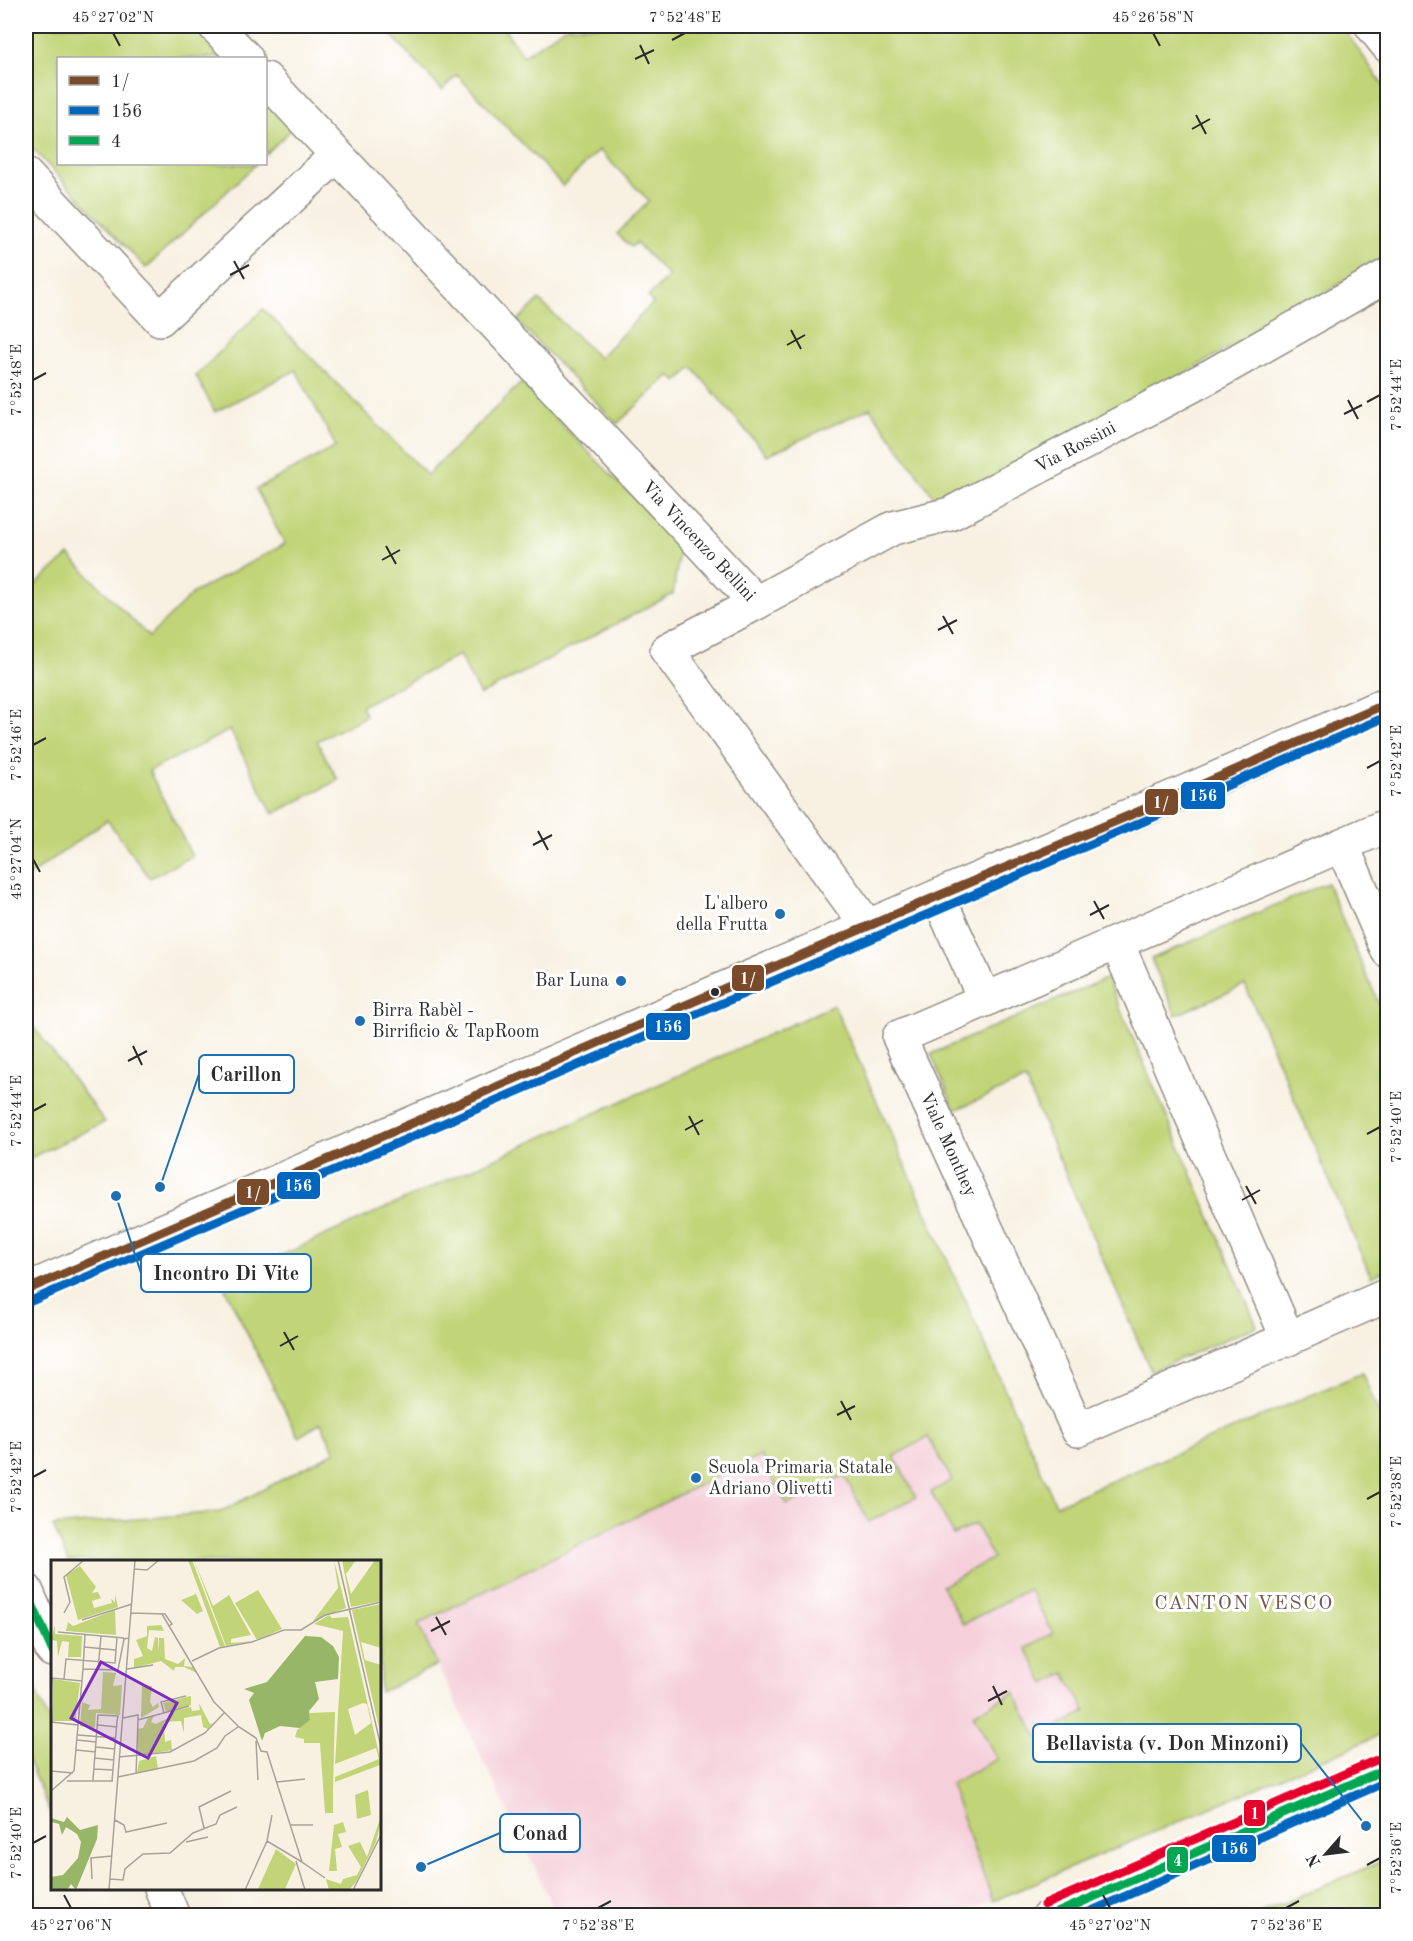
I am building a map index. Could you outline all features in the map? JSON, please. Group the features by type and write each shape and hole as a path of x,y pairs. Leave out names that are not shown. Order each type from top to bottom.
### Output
{"street":[{"path":"215,26 245,57"},
{"path":"1372,26 1388,46"},
{"name":"Via Vincenzo Bellini","path":"267,80 756,603 667,650 868,927"},
{"path":"26,175 160,319 337,155"},
{"name":"Via Rossini","path":"756,603 893,528 950,514 1215,374 1388,275"},
{"path":"26,1290 1388,703"},
{"name":"Viale Monthey","path":"1388,825 899,1037 1078,1430 1388,1295"},
{"path":"1342,845 1388,951"},
{"path":"938,896 985,1000"},
{"path":"1117,943 1288,1339"},
{"path":"26,1590 51,1648"},
{"path":"1049,1916 1388,1768"}],"shaded area":[{"name":"Scuola Primaria Statale Adriano Olivetti","path":"834,1005 1056,1505 1387,1432 1387,1732 959,1915 557,1915 322,1423 298,1437 222,1282"}],"green space":[{"path":"26,26 206,26 237,57 57,57 57,165 255,165 146,268 26,142"},
{"path":"383,26 502,26 523,56 567,26 1342,26 1387,91 1387,257 1058,446 942,508 870,408 767,455 692,367 677,382 670,375 617,424 517,321 539,300 599,358 653,303 648,297 669,276 636,243 631,247 617,234 649,201 599,150 563,186 457,75 442,90"},
{"path":"267,89 299,122 267,153"},
{"path":"263,309 427,475 521,383 680,545 673,594 480,695 459,655 361,706 366,716 317,741 338,780 273,814 230,730 149,771 192,856 150,878 107,820 26,878 26,593 69,555 149,637 193,593 285,544 256,489 336,447 296,370 215,412 196,376"},
{"path":"1327,883 1387,1023 1387,1270 1371,1277 1245,985 1176,1015 1151,959"},
{"path":"1107,978 1257,1326 1151,1371 1025,1080 955,1110 931,1054"},
{"name":"Scuola Primaria Statale Adriano Olivetti","path":"834,1005 1056,1505 1362,1373 1387,1432 1387,1732 993,1901 950,1784 997,1759 973,1714 1014,1692 1038,1737 1086,1712 1065,1673 1045,1684 1026,1648 1053,1633 1029,1589 963,1624 942,1586 993,1558 975,1524 954,1535 931,1492 952,1480 928,1437 894,1456 916,1497 869,1522 844,1475 787,1505 761,1456 734,1468 418,1624 437,1665 381,1692 381,1560 68,1560 53,1526 220,1512 335,1452 321,1423 298,1437 222,1282"},
{"path":"26,1017 105,1122 26,1160"},
{"path":"26,1667 51,1727 51,1815 26,1756"},
{"path":"1387,1859 1387,1915 1256,1915"}],"transit line":[{"name":"1/","path":"26,1290 1388,703"},
{"name":"156","path":"31,1301 1388,716"},
{"name":"4","path":"26,1590 51,1648"},
{"name":"1","path":"1044,1905 1383,1757"},
{"name":"4","path":"1050,1916 1388,1768"},
{"name":"156","path":"1080,1916 1388,1781"}],"place":[{"name":"L'albero della Frutta","path":"780,914"},
{"name":"Bar Luna","path":"621,981"},
{"name":"Birra Rabèl - Birrificio & TapRoom","path":"360,1021"},
{"name":"Carillon","path":"160,1187"},
{"name":"Incontro Di Vite","path":"116,1196"},
{"name":"Scuola Primaria Statale Adriano Olivetti","path":"696,1478"},
{"name":"Bellavista (v. Don Minzoni)","path":"1366,1826"},
{"name":"Conad","path":"421,1867"}],"district":[{"name":"CANTON VESCO","path":"1244,1604"}]}
